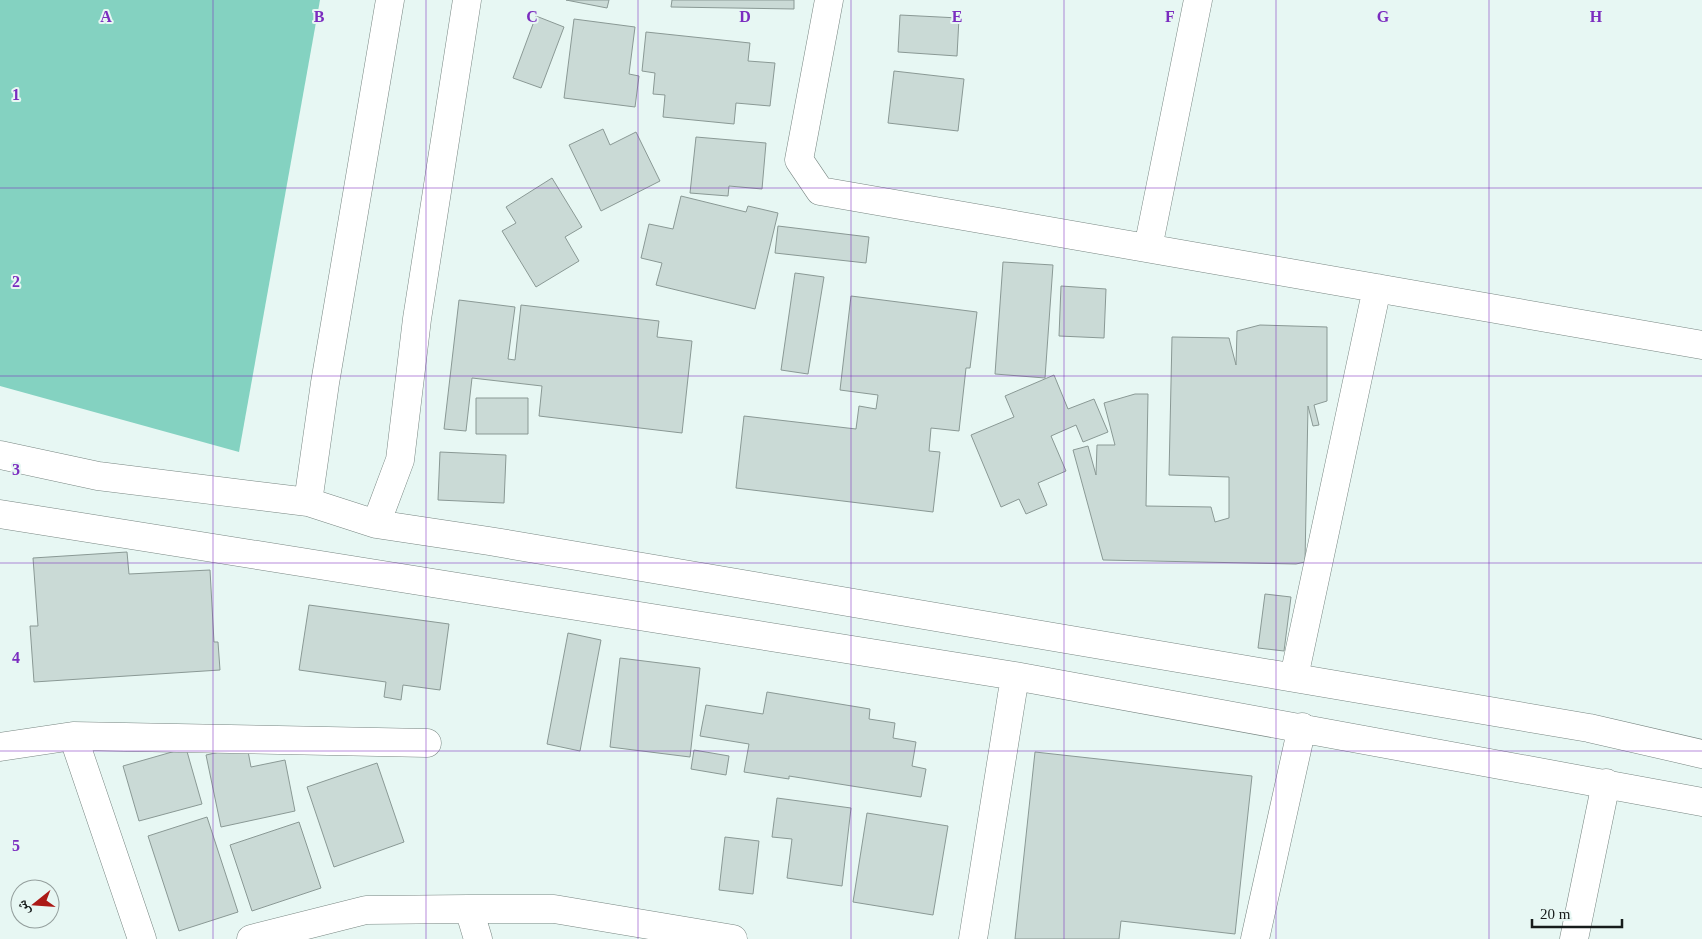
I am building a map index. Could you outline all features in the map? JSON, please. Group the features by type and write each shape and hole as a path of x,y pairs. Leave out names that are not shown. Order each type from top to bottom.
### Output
{"street":[{"path":"308,502 325,383 390,0"},
{"path":"376,524 400,460 417,319 467,0"},
{"path":"829,0 799,160 820,191 1702,345"},
{"path":"1148,248 1198,0"},
{"path":"1294,678 1377,288"},
{"path":"0,455 98,476 308,502 376,524 1589,728 1702,754"},
{"path":"0,514 1015,676 1606,782 1702,802"},
{"path":"973,939 1015,676"},
{"path":"1254,939 1302,728"},
{"path":"0,747 73,736 426,743"},
{"path":"73,736 142,939"},
{"path":"1574,939 1606,782"},
{"path":"469,909 478,939"},
{"path":"252,939 366,910 469,909 554,909 647,932 733,939"}],"green space":[{"path":"0,0 320,0 239,452 0,386"}],"building":[{"path":"566,0 609,0 607,8"},
{"path":"672,0 794,0 794,9 671,7"},
{"path":"900,15 959,18 957,56 898,52"},
{"path":"536,16 564,27 541,88 513,78"},
{"path":"574,19 635,27 629,74 639,76 635,107 564,98"},
{"path":"646,32 750,43 748,61 775,63 770,106 736,103 734,124 663,117 665,95 653,94 655,73 642,71"},
{"path":"894,71 964,79 958,131 888,123"},
{"path":"603,129 610,145 636,132 660,181 601,211 569,145"},
{"path":"696,137 766,143 762,189 729,186 728,196 690,193"},
{"path":"552,178 582,227 565,237 579,261 536,287 502,231 516,223 506,207"},
{"path":"681,196 746,212 748,206 778,213 755,309 656,285 662,263 641,258 649,224 673,229"},
{"path":"778,226 869,237 866,263 775,253"},
{"path":"1003,262 1053,265 1045,378 995,374"},
{"path":"795,273 824,277 808,374 781,370"},
{"path":"1061,286 1106,289 1104,338 1059,336"},
{"path":"851,296 977,312 970,368 966,368 959,431 931,428 929,451 940,452 933,512 736,488 744,416 856,429 859,406 876,409 878,395 840,390"},
{"path":"459,300 515,307 508,359 515,360 521,305 659,321 657,337 692,341 682,433 539,416 542,386 472,378 466,431 444,429"},
{"path":"1260,325 1327,327 1327,401 1314,405 1319,425 1313,426 1308,406 1305,562 1296,564 1103,560 1073,450 1088,446 1096,475 1097,445 1115,445 1104,403 1135,394 1148,394 1146,506 1211,507 1215,522 1229,518 1229,477 1169,475 1172,337 1229,338 1236,365 1237,331"},
{"path":"1054,375 1068,409 1094,399 1108,432 1083,442 1076,425 1051,436 1066,471 1038,483 1047,505 1026,514 1019,499 1001,507 971,435 1014,417 1005,396"},
{"path":"476,398 528,398 528,434 476,434"},
{"path":"440,452 506,455 504,503 438,500"},
{"path":"127,552 129,574 210,570 214,642 218,642 220,670 34,682 30,626 38,626 33,558"},
{"path":"1265,594 1291,597 1284,651 1258,648"},
{"path":"309,605 449,624 440,690 403,685 401,700 384,697 386,682 299,670"},
{"path":"568,633 601,640 580,751 547,744"},
{"path":"620,658 700,668 690,757 610,747"},
{"path":"767,692 870,709 869,719 895,723 893,738 916,742 912,766 926,769 921,797 789,776 789,779 744,772 749,744 700,736 706,705 763,714"},
{"path":"247,746 251,767 285,760 295,811 221,827 206,755"},
{"path":"186,748 202,804 139,821 123,766"},
{"path":"694,750 729,756 726,775 691,769"},
{"path":"1035,752 1252,776 1235,934 1121,921 1119,939 1015,939"},
{"path":"377,763 404,842 334,867 307,787"},
{"path":"777,798 851,808 842,886 787,878 792,839 772,837"},
{"path":"867,813 948,826 933,915 853,902"},
{"path":"207,817 238,912 179,931 148,836"},
{"path":"299,822 321,888 252,911 230,845"},
{"path":"725,837 759,841 753,894 719,890"}]}
